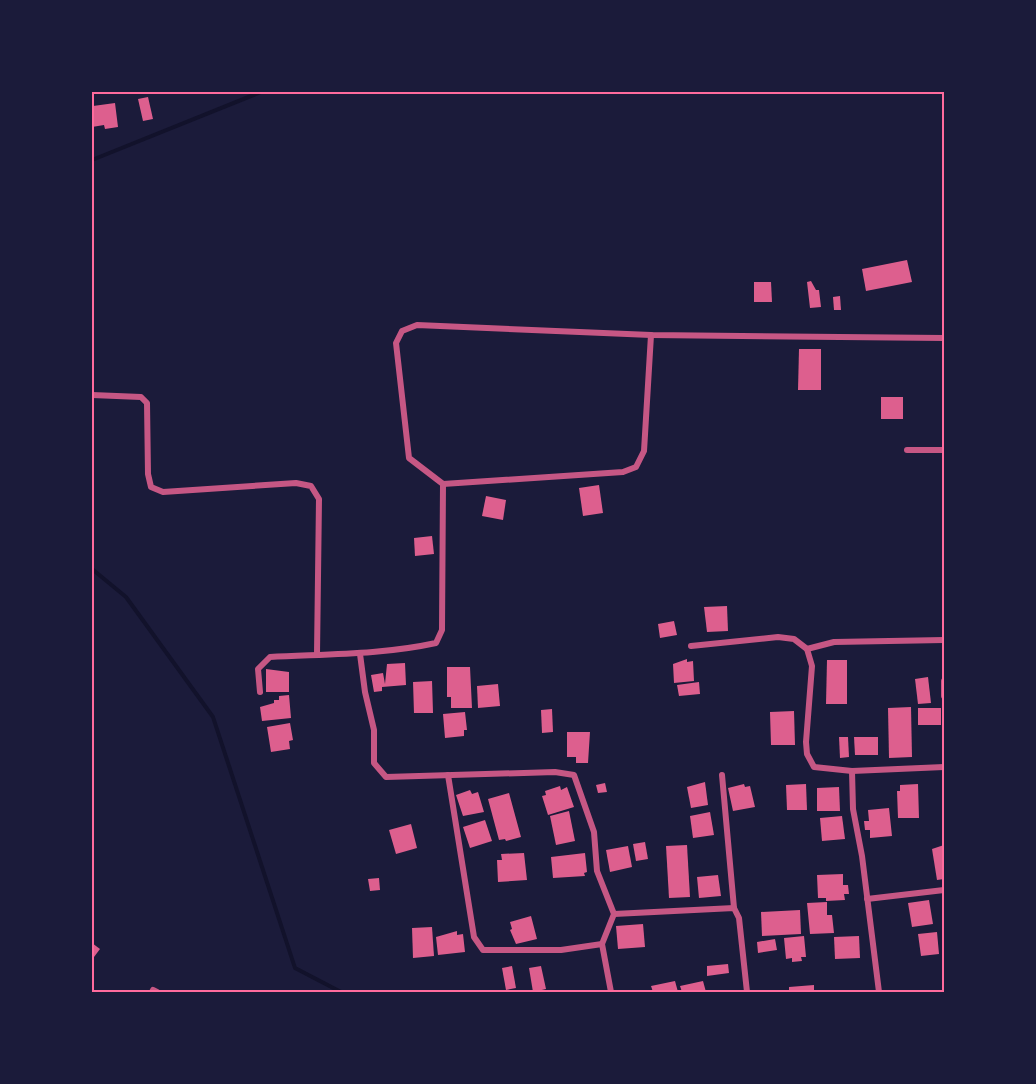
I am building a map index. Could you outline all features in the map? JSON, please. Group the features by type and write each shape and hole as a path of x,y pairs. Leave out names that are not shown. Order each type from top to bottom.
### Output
{"street":[{"path":"651,334 644,451 636,467 623,472 442,484 409,459 396,343 402,331 417,325 651,334 945,338"},
{"path":"92,395 141,397 147,402 148,474 151,487 163,492 296,483 311,486 319,499 317,654"},
{"path":"907,450 945,450"},
{"path":"260,692 258,669 270,657 360,654 436,643 442,630 442,484"},
{"path":"691,646 778,637 794,639 807,650 812,666 807,754 814,767 852,771 945,766"},
{"path":"807,650 834,642 945,640"},
{"path":"360,654 365,692 375,730 374,763 386,777 555,772 574,775 594,832 597,871 614,914 602,944 611,993"},
{"path":"945,681 945,696"},
{"path":"852,771 853,809 862,856 879,993"},
{"path":"448,775 474,937 483,950 561,950 602,944"},
{"path":"722,775 734,908 739,918 747,993"},
{"path":"867,899 945,890"},
{"path":"614,914 734,908"},
{"path":"152,993 153,990 157,993"}],"building":[{"path":"148,97 153,119 143,121 138,99"},
{"path":"115,103 118,127 105,129 104,125 92,127 93,106"},
{"path":"907,260 912,282 866,291 862,269"},
{"path":"811,281 816,290 819,290 821,307 810,308 807,282"},
{"path":"754,282 771,282 772,302 754,302"},
{"path":"840,296 841,310 834,310 833,297"},
{"path":"799,349 821,349 821,390 798,390"},
{"path":"881,397 903,397 903,419 881,419"},
{"path":"599,485 603,513 583,516 579,488"},
{"path":"486,496 506,500 503,520 482,516"},
{"path":"432,536 434,554 415,556 414,538"},
{"path":"727,606 728,631 707,632 704,607"},
{"path":"674,621 677,635 660,638 658,624"},
{"path":"687,659 687,662 693,661 694,681 674,683 673,664"},
{"path":"827,660 847,660 847,704 826,704"},
{"path":"405,663 406,685 382,687 382,691 374,692 371,675 383,673 385,684 387,664"},
{"path":"447,667 470,667 472,708 451,708 451,697 447,697"},
{"path":"266,669 289,672 289,692 266,692"},
{"path":"928,677 931,703 918,704 915,679"},
{"path":"432,681 433,713 414,713 413,682"},
{"path":"699,682 700,694 679,696 677,685"},
{"path":"498,684 500,706 478,708 477,686"},
{"path":"289,695 291,718 262,721 260,707 274,703 274,700 279,700 279,696"},
{"path":"911,707 912,757 889,758 888,708"},
{"path":"918,708 941,708 941,725 918,725"},
{"path":"552,709 553,732 542,733 541,710"},
{"path":"794,711 795,745 771,745 770,712"},
{"path":"465,712 467,730 464,730 464,736 445,738 443,714"},
{"path":"290,723 293,740 289,741 290,749 271,752 267,727"},
{"path":"567,732 590,732 588,763 576,763 576,757 567,757"},
{"path":"839,737 848,737 849,757 840,758"},
{"path":"854,737 878,737 878,755 855,755"},
{"path":"705,782 708,805 691,808 687,787"},
{"path":"605,783 607,792 598,793 596,785"},
{"path":"744,784 745,787 750,786 755,807 733,811 728,788"},
{"path":"806,784 807,810 787,810 786,785"},
{"path":"918,784 919,818 898,818 897,791 900,791 900,785"},
{"path":"560,786 561,790 567,787 574,807 548,815 542,796 546,795 545,791"},
{"path":"839,787 840,811 817,811 817,788"},
{"path":"470,790 472,794 478,792 484,812 463,816 456,795"},
{"path":"509,793 521,837 506,841 505,839 499,840 488,799"},
{"path":"889,808 892,836 870,838 870,830 865,830 864,821 869,821 868,810"},
{"path":"569,811 575,841 556,845 550,816"},
{"path":"710,812 714,835 693,838 690,816"},
{"path":"842,816 845,839 822,841 820,818"},
{"path":"485,820 492,841 470,848 463,827"},
{"path":"411,824 417,848 396,854 389,830"},
{"path":"645,842 648,859 636,861 633,844"},
{"path":"687,845 690,897 669,898 666,846"},
{"path":"944,845 944,879 937,880 932,849"},
{"path":"628,846 632,867 610,872 606,850"},
{"path":"524,853 527,880 498,882 497,860 502,860 501,854"},
{"path":"585,853 587,872 584,873 585,876 553,878 551,857"},
{"path":"843,874 843,885 848,885 849,894 844,894 845,900 826,901 826,898 818,898 817,875"},
{"path":"718,875 721,896 699,898 697,877"},
{"path":"379,878 380,890 370,891 368,879"},
{"path":"929,900 933,924 912,927 908,903"},
{"path":"827,902 827,915 832,915 834,933 810,934 807,903"},
{"path":"800,910 801,934 762,936 761,912"},
{"path":"531,916 537,939 516,944 510,930 512,929 510,922"},
{"path":"643,924 645,947 618,949 616,926"},
{"path":"432,927 434,956 413,958 412,928"},
{"path":"457,931 457,935 463,934 465,952 438,955 436,937"},
{"path":"937,932 939,954 921,956 918,934"},
{"path":"804,936 806,957 801,957 802,961 792,962 792,958 786,959 784,938"},
{"path":"859,936 860,958 835,959 834,937"},
{"path":"775,939 777,950 758,953 757,942"},
{"path":"92,943 100,949 94,957 92,955"},
{"path":"728,964 729,973 707,976 707,966"},
{"path":"512,966 516,988 506,990 502,968"},
{"path":"541,966 546,989 533,992 529,968"},
{"path":"675,981 678,992 653,992 651,986"},
{"path":"703,981 706,992 682,992 680,986"},
{"path":"814,985 814,992 789,992 789,987"}],"waterway":[{"path":"92,160 261,92"},
{"path":"92,569 126,597 213,717 295,968 341,992"}]}
